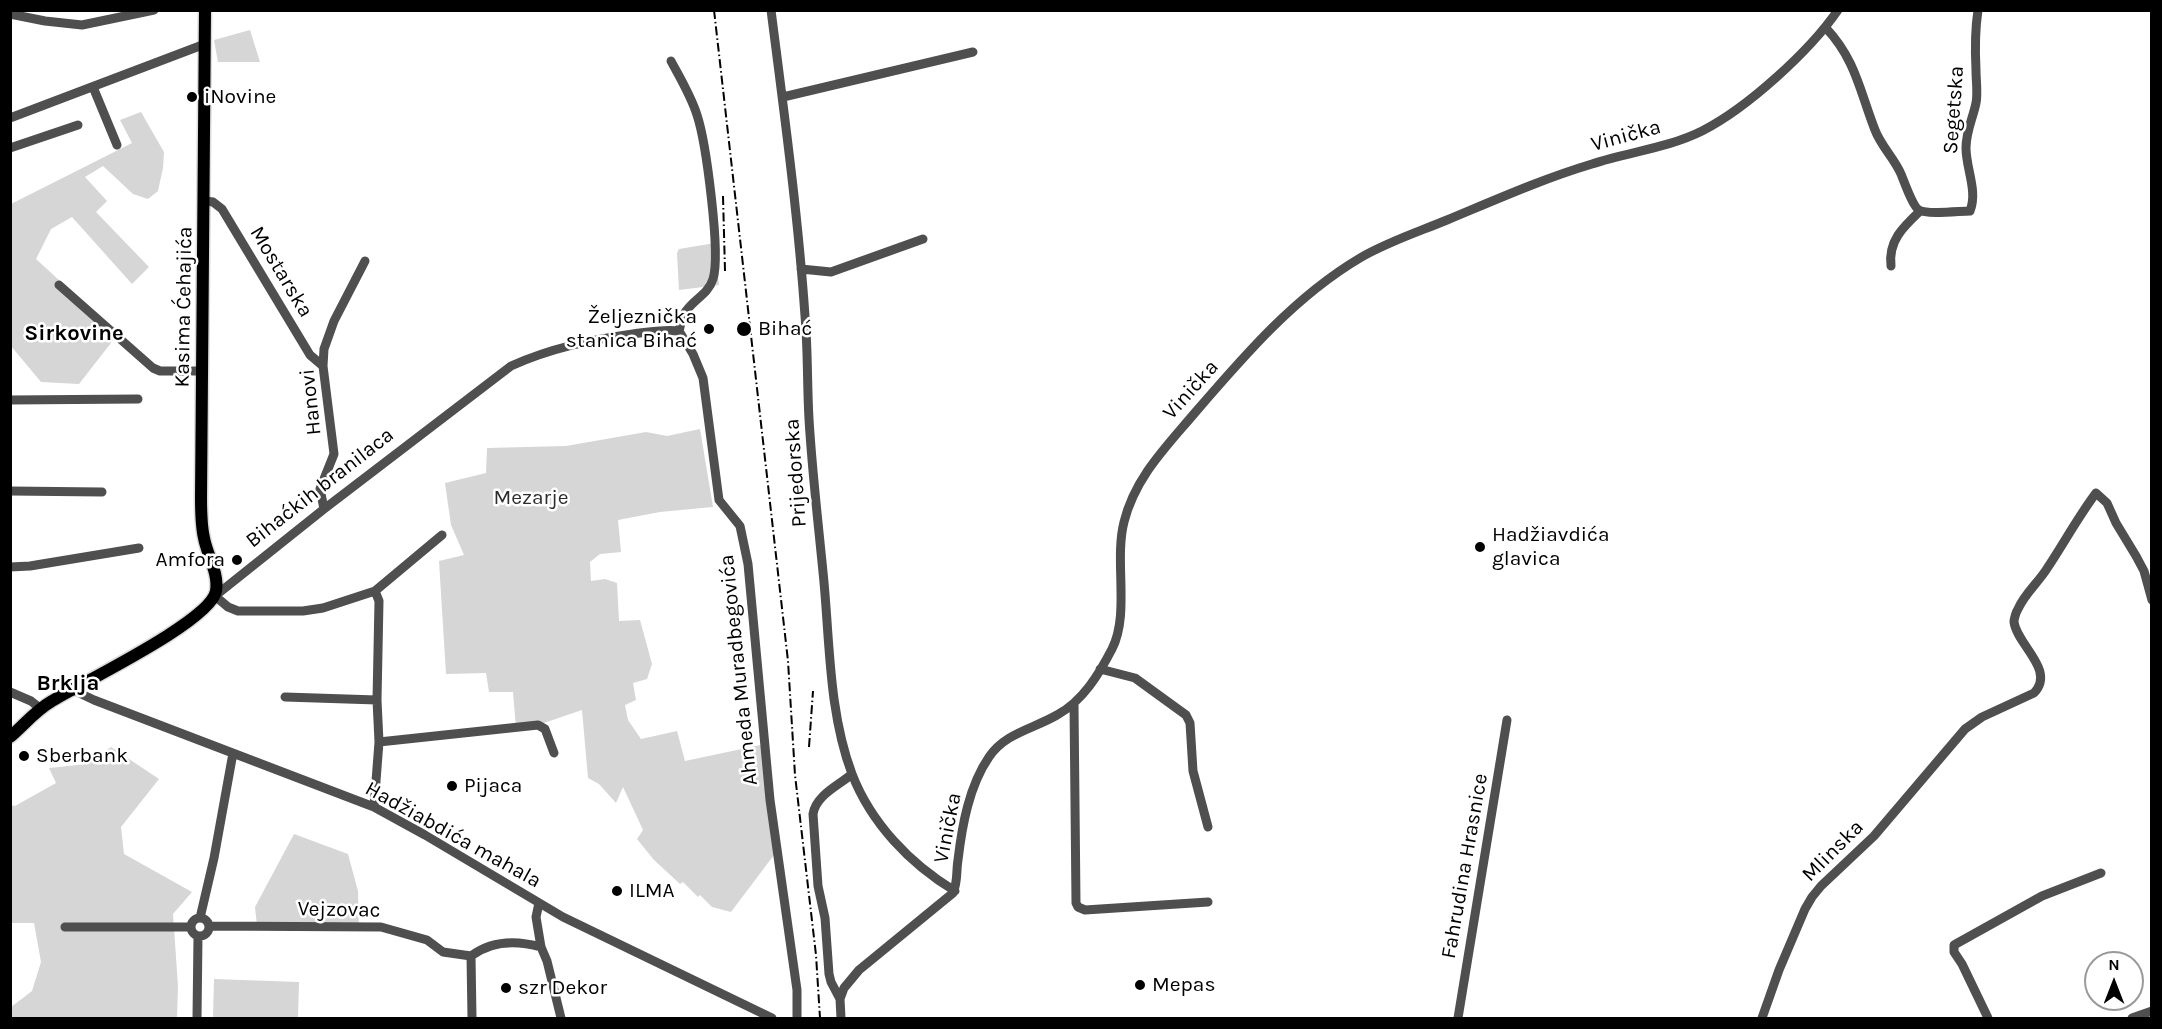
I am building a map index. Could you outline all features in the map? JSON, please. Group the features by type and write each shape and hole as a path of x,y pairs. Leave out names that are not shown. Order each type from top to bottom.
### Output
{"main road":[{"name":"Kasima Ćehajića","path":"205,14 201,518 203,536 216,576 215,596"},
{"name":"Bihaćkih branilaca","path":"10,737 40,709 158,641 207,607 215,596"}],"street":[{"path":"10,14 82,25 154,10"},
{"name":"Prijedorska","path":"771,10 783,97 801,269 816,520 841,737 852,774 866,802 908,857 955,891"},
{"name":"Vinička","path":"840,999 844,988 859,970 955,891 957,862 966,812 989,757 1000,744 1056,716 1074,704 1100,669 1118,633 1122,535 1128,509 1142,478 1162,449 1245,355 1311,292 1364,256 1517,191 1620,155 1662,146 1716,123 1771,81 1826,28 1838,10"},
{"name":"Segetska","path":"1920,211 1970,211 1973,203 1966,144 1976,101 1978,10"},
{"path":"1826,28 1839,41 1850,59 1882,146 1898,168 1920,211 1897,235 1891,246 1891,266"},
{"path":"10,118 205,44"},
{"path":"783,97 973,52"},
{"path":"670,61 687,92 699,122 709,182 715,243 712,282 707,291 682,316 679,331"},
{"path":"93,87 117,145"},
{"path":"10,148 78,125"},
{"name":"Mostarska","path":"205,201 213,202 222,209 310,355 323,366"},
{"path":"801,269 831,272 923,239"},
{"name":"Hanovi","path":"324,509 320,489 334,454 323,366 324,349 334,321 365,261"},
{"path":"59,285 153,368 160,371 202,371"},
{"name":"Bihaćkih branilaca","path":"215,596 324,509 511,366 540,353 576,343 641,333 679,331"},
{"name":"Ahmeda Muradbegovića","path":"679,331 690,348 703,378 719,500 740,526 748,564 771,800 797,990 797,1018"},
{"path":"10,400 138,399"},
{"path":"10,491 102,492"},
{"name":"Mlinska","path":"1762,1018 1779,970 1805,909 1821,886 1874,836 1965,729 1982,717 2034,693 2040,686 2041,677 2032,654 2014,622 2017,610 2047,570 2096,493 2107,503 2144,571 2151,600"},
{"path":"215,596 228,607 238,611 294,612 323,608 375,591 442,535"},
{"path":"10,567 30,566 139,548"},
{"path":"374,807 379,742 377,700 379,601 375,591"},
{"path":"1100,669 1135,678 1186,715 1190,723 1193,771 1208,827"},
{"name":"Hadžiabdića mahala","path":"72,690 374,807 562,917 772,1018"},
{"path":"10,692 31,701 40,709"},
{"path":"285,697 377,700"},
{"path":"1074,704 1074,842 1076,903 1078,906 1085,910 1208,902"},
{"name":"Fahrudina Hrasnice","path":"1458,1018 1507,720"},
{"path":"379,742 538,725 545,729 554,753"},
{"path":"200,918 214,858 233,753"},
{"path":"841,1018 840,999 829,974 825,918 818,886 813,814 816,803 852,774"},
{"path":"1988,1018 1954,952 1954,945 2042,896 2101,873"},
{"path":"539,903 536,917 541,947 548,961 561,1018"},
{"path":"200,918 206,920 209,927 206,934 198,936 190,927 194,919 200,918"},
{"path":"65,927 190,927"},
{"name":"Vejzovac","path":"209,927 381,927 427,940 443,952 471,956"},
{"path":"197,1018 198,936"},
{"path":"472,1018 471,956 491,944 529,944 541,947"},
{"path":"2132,1018 2151,1011"}],"green space":[{"path":"250,30 260,62 218,62 214,40"},
{"path":"141,112 164,152 158,191 148,199 133,194 103,166 85,177 107,201 96,212 149,267 132,284 72,217 51,229 36,259 118,334 79,384 41,382 11,346 11,204 132,143 120,120"},
{"path":"715,243 719,285 679,290 677,253 679,249"},
{"name":"Mezarje","path":"700,429 713,507 660,512 618,520 621,552 600,554 590,562 591,581 605,579 617,583 619,621 640,620 652,664 647,679 633,683 636,700 625,705 628,720 641,739 677,731 685,761 765,744 777,851 731,912 712,907 683,882 680,884 654,860 637,839 643,830 623,787 616,803 599,784 588,778 582,710 538,725 516,728 513,692 489,692 486,673 446,674 439,561 464,555 451,525 445,483 486,473 487,448 566,446 646,432 667,436"},
{"path":"111,747 159,779 121,827 124,854 192,892 173,914 178,986 177,1018 11,1018 11,1007 32,991 41,962 34,923 11,923 10,805 15,806 56,783 49,768 87,764"},
{"path":"294,834 348,854 358,891 359,929 257,926 255,907"},
{"path":"214,979 299,982 298,1018 213,1018"}],"railway":[{"path":"714,10 788,661 795,775 816,955 820,1018"},
{"path":"723,196 725,271"},
{"path":"809,747 813,691"}],"place":[{"name":"iNovine","path":"192,97"},
{"name":"Željeznička stanica Bihać","path":"709,329"},
{"name":"Bihać","path":"744,329"},
{"name":"Hadžiavdića glavica","path":"1480,547"},
{"name":"Amfora","path":"237,560"},
{"name":"Sberbank","path":"24,756"},
{"name":"Pijaca","path":"452,786"},
{"name":"ILMA","path":"617,891"},
{"name":"Mepas","path":"1140,985"},
{"name":"szr Dekor","path":"506,988"}],"district":[{"name":"Sirkovine","path":"74,334"},
{"name":"Brklja","path":"68,684"}]}
